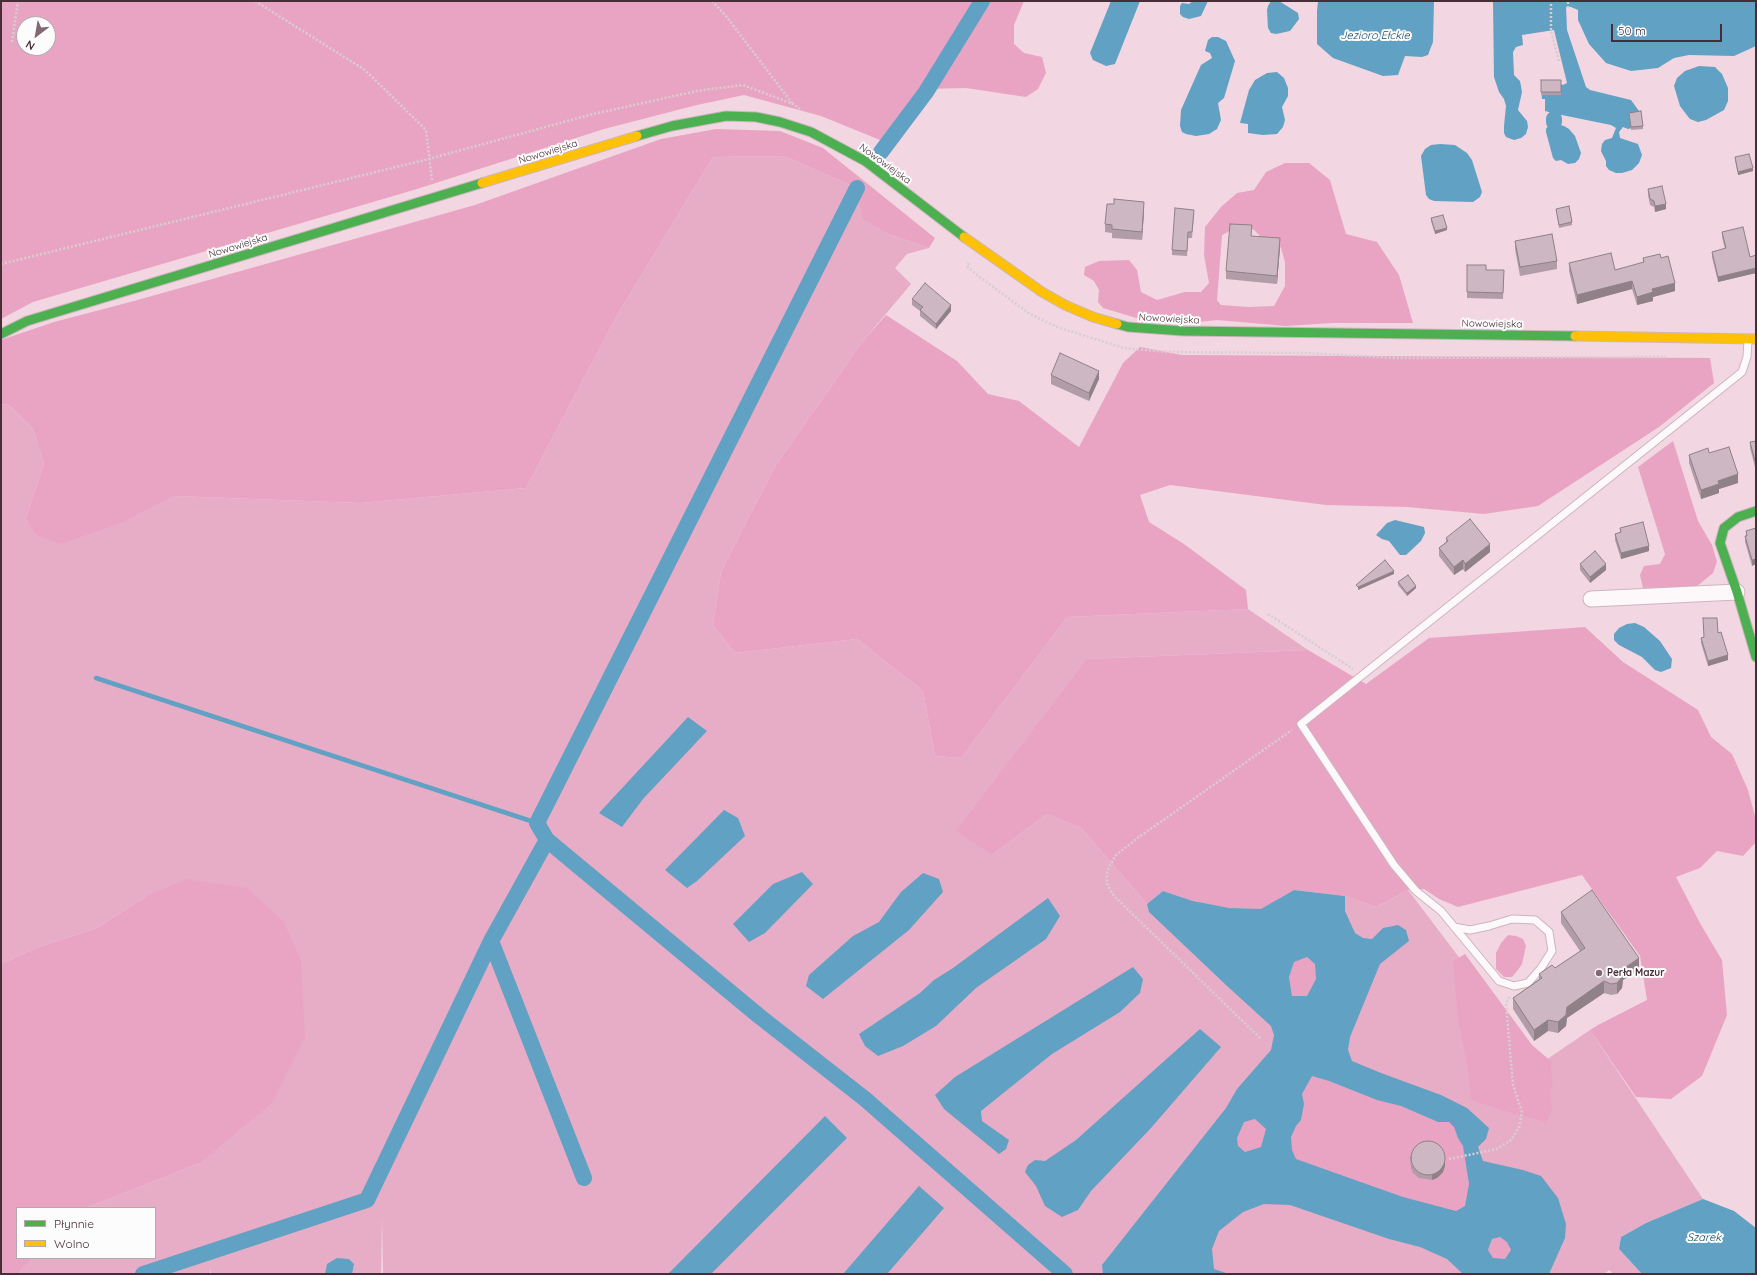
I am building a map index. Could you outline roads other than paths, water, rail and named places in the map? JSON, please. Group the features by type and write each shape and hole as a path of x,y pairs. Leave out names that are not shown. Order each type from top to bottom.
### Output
{"street":[{"name":"Nowowiejska","path":"1,334 27,321 672,126 726,116 756,117 780,122 811,132 839,146 864,161 989,256 1042,292 1065,305 1093,317 1128,327 1183,331 1752,339"},
{"path":"1756,511 1738,517 1724,528 1720,543 1737,592 1756,657"},
{"path":"1591,599 1737,592"}],"lane":[{"path":"1454,927 1470,930 1512,919 1535,920 1549,932 1552,951 1541,968 1528,983 1514,986 1499,981 1454,927 1441,911 1416,891 1394,865 1300,724 1742,372 1752,339"}],"water":[{"path":"1111,1 1140,1 1115,64 1106,66 1093,60 1090,53"},
{"path":"1193,1 1208,1 1201,16 1189,19 1183,17 1180,14 1180,6 1182,3 1189,4"},
{"path":"1271,1 1279,1 1298,13 1299,19 1290,31 1276,34 1271,33 1268,28 1267,10"},
{"name":"Jezioro Ełckie","path":"1318,1 1434,1 1433,42 1428,55 1422,57 1405,56 1398,75 1383,76 1333,58 1317,44"},
{"path":"1493,1 1756,1 1756,46 1734,56 1689,55 1674,58 1658,68 1631,71 1606,63 1589,44 1578,20 1578,10 1571,7 1566,7 1567,30 1586,87 1590,90 1631,100 1639,111 1639,118 1632,128 1628,129 1623,127 1619,132 1620,138 1638,144 1642,155 1639,163 1632,170 1616,173 1609,170 1606,166 1606,161 1601,151 1602,144 1605,140 1612,138 1616,128 1611,125 1557,114 1556,120 1552,119 1552,113 1545,111 1545,99 1542,99 1541,83 1556,82 1563,85 1567,83 1554,30 1522,35 1523,45 1516,47 1513,52 1514,75 1520,81 1522,92 1518,110 1527,121 1528,127 1526,134 1521,138 1514,140 1506,137 1504,133 1504,126 1506,106 1494,77"},
{"path":"1212,37 1218,37 1226,41 1235,61 1224,98 1218,103 1221,120 1217,129 1209,134 1196,136 1186,134 1182,132 1180,126 1181,110 1201,65 1212,58 1210,53 1205,51 1208,40"},
{"path":"1699,66 1715,67 1722,74 1728,88 1728,101 1724,110 1706,120 1698,122 1690,119 1680,106 1674,86 1677,78 1685,71"},
{"path":"1277,72 1284,78 1288,88 1288,96 1282,107 1285,120 1283,127 1277,134 1263,135 1248,133 1248,124 1240,123 1249,90 1255,80 1267,73"},
{"path":"1550,123 1564,126 1575,136 1581,153 1579,159 1575,163 1568,164 1561,160 1556,161 1553,158 1546,132 1546,129"},
{"path":"1431,145 1455,145 1467,153 1472,160 1482,192 1480,197 1473,202 1434,201 1429,199 1426,195 1421,156 1425,149"},
{"path":"1395,520 1424,527 1425,533 1421,541 1406,555 1400,555 1389,541 1376,535 1387,523"},
{"path":"1635,623 1644,627 1660,641 1672,659 1671,668 1661,672 1655,670 1642,657 1619,645 1614,640 1614,634 1619,628 1627,624"},
{"path":"688,717 707,731 643,799 622,827 599,813"},
{"path":"724,810 738,818 745,836 697,881 687,888 665,870"},
{"path":"802,872 813,884 765,933 749,942 733,924 773,884"},
{"path":"923,873 939,879 943,892 909,930 823,999 806,986 809,975 853,936 879,922 901,892"},
{"path":"1294,890 1345,896 1345,911 1355,933 1363,938 1372,939 1383,928 1398,925 1406,930 1409,941 1380,964 1350,1037 1348,1050 1352,1061 1441,1095 1467,1108 1489,1128 1486,1139 1478,1147 1483,1161 1523,1170 1541,1176 1558,1198 1566,1224 1565,1238 1549,1274 1463,1274 1447,1259 1420,1247 1389,1239 1290,1205 1264,1204 1243,1212 1219,1231 1212,1249 1214,1269 1229,1274 1103,1274 1102,1265 1226,1108 1237,1089 1271,1050 1274,1035 1271,1026 1149,912 1147,904 1163,891 1193,901 1229,908 1261,909","holes":["1307,957 1315,964 1316,979 1307,996 1292,996 1289,977 1294,962","1312,1076 1377,1100 1401,1106 1438,1122 1449,1122 1454,1127 1463,1146 1469,1184 1465,1206 1456,1211 1403,1197 1296,1159 1292,1150 1291,1137 1296,1126 1301,1120 1304,1104 1302,1094","1255,1119 1266,1129 1261,1147 1245,1152 1238,1146 1237,1138 1244,1122","1500,1237 1507,1242 1511,1250 1505,1259 1493,1258 1488,1250 1492,1239"]},
{"path":"1048,898 1060,916 1046,939 976,988 936,1026 903,1046 878,1056 865,1046 859,1034 920,993 934,980 953,968"},
{"path":"1133,967 1143,979 1140,993 1120,1012 1052,1054 981,1111 982,1121 1009,1140 1006,1149 999,1154 944,1109 935,1095 955,1077"},
{"path":"1200,1029 1221,1047 1151,1128 1091,1191 1078,1210 1062,1217 1045,1206 1036,1186 1025,1172 1028,1165 1035,1160 1045,1161 1076,1140"},
{"path":"825,1116 847,1138 711,1274 668,1274"},
{"path":"919,1186 944,1208 887,1274 843,1274"},
{"name":"Szarek","path":"1703,1199 1734,1211 1756,1228 1756,1274 1642,1274 1619,1249 1621,1237 1646,1223"},
{"path":"337,1258 349,1259 354,1264 352,1274 325,1274 327,1264"}],"waterway":[{"path":"881,152 926,92 982,1"},
{"path":"547,840 537,823 857,188"},
{"path":"96,678 537,823"},
{"path":"143,1274 367,1200 491,941 547,840 759,1016 865,1099 1065,1274"},
{"path":"491,941 584,1178"}],"place":[{"name":"Perła Mazur","path":"1599,973"}]}
